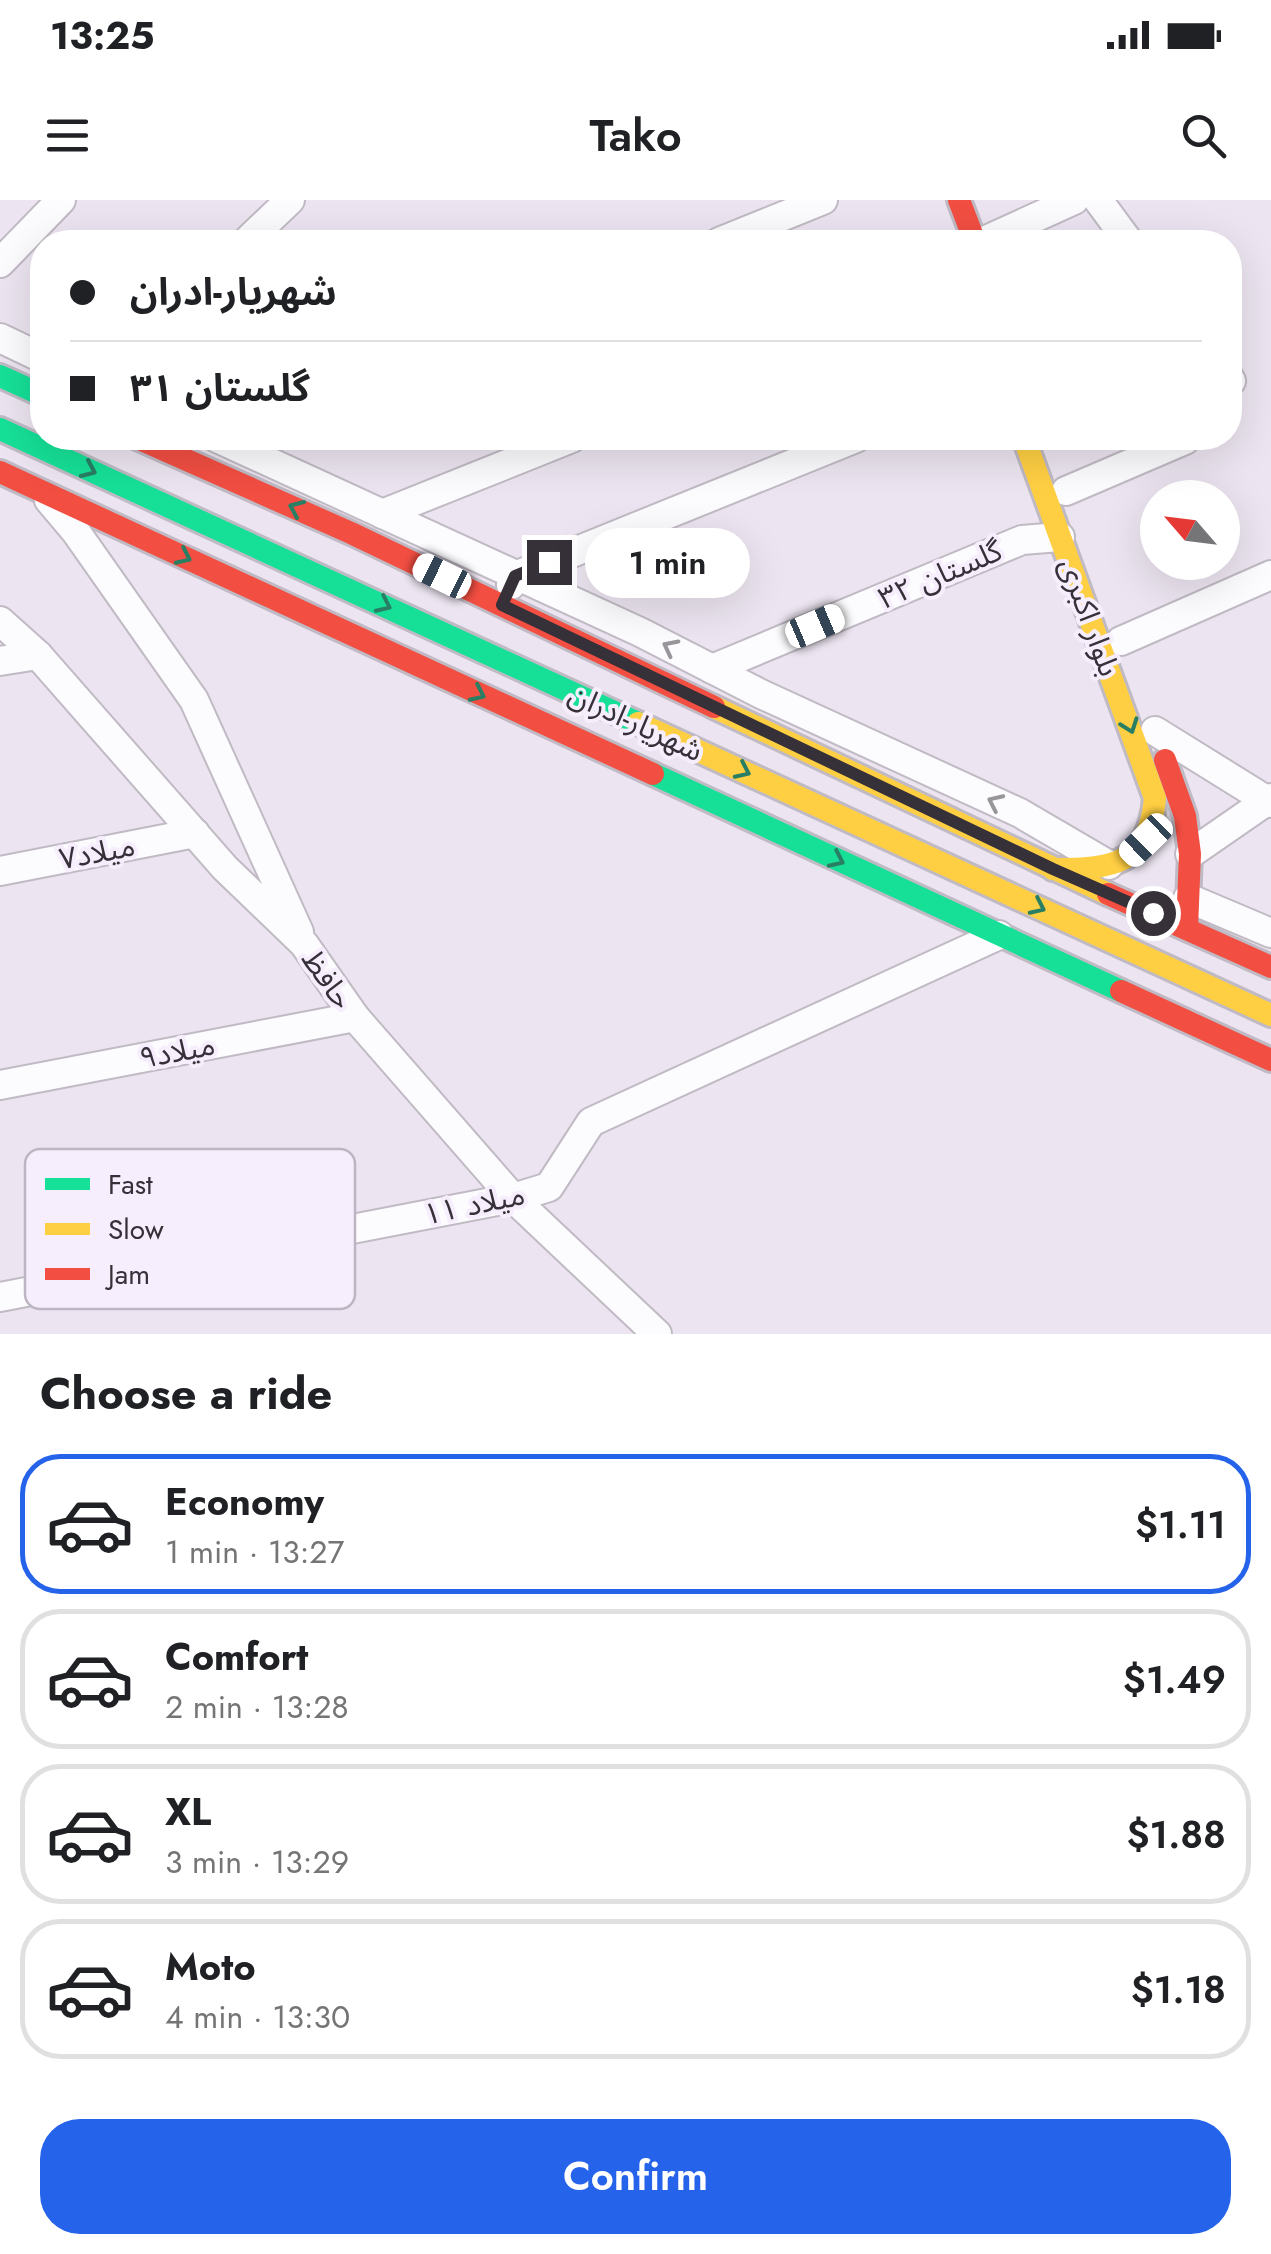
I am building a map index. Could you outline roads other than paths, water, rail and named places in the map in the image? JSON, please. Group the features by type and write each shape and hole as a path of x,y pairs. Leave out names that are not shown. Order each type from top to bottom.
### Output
{"main road":[{"path":"937,200 948,230"},
{"path":"959,200 973,230"},
{"path":"0,376 30,390"},
{"name":"شهریار-ادران","path":"0,429 30,443"},
{"name":"شهریار-ادران","path":"46,450 1271,1015"},
{"name":"شهریار-ادران","path":"164,450 351,532 1053,869 1271,967"},
{"name":"بلوار اکبری","path":"1028,450 1165,794 1185,816 1190,854 1188,898 1199,934"},
{"name":"بلوار اکبری","path":"1051,450 1155,731 1157,768"},
{"path":"0,472 1271,1060"},
{"path":"1053,869 1111,866 1131,855 1146,840 1165,794"}],"street":[{"path":"31,230 60,200"},
{"path":"259,230 290,200"},
{"path":"749,230 823,200"},
{"path":"1005,230 1074,200"},
{"path":"1098,200 1120,230"},
{"path":"0,263 30,232"},
{"path":"0,338 30,352"},
{"path":"252,450 1020,814 1111,866"},
{"path":"382,514 542,450"},
{"path":"502,605 515,576 826,450"},
{"path":"1066,490 1161,450"},
{"path":"41,491 76,532 194,700 304,944"},
{"name":"گلستان ۳۲","path":"712,669 1022,540 1060,537"},
{"path":"1121,641 1271,575"},
{"name":"حافظ","path":"0,621 38,655 225,868 304,944 355,1017 513,1198 658,1334"},
{"path":"0,662 38,655"},
{"path":"1155,731 1270,800 1190,854"},
{"name":"میلاد۷","path":"0,871 195,832"},
{"path":"1188,898 1271,936"},
{"path":"1199,934 1271,936"},
{"name":"میلاد ۱۱","path":"355,1228 549,1188 591,1122 998,936"},
{"name":"میلاد۹","path":"0,1085 355,1017"},
{"name":"میلاد ۱۱","path":"0,1297 25,1292"}]}
